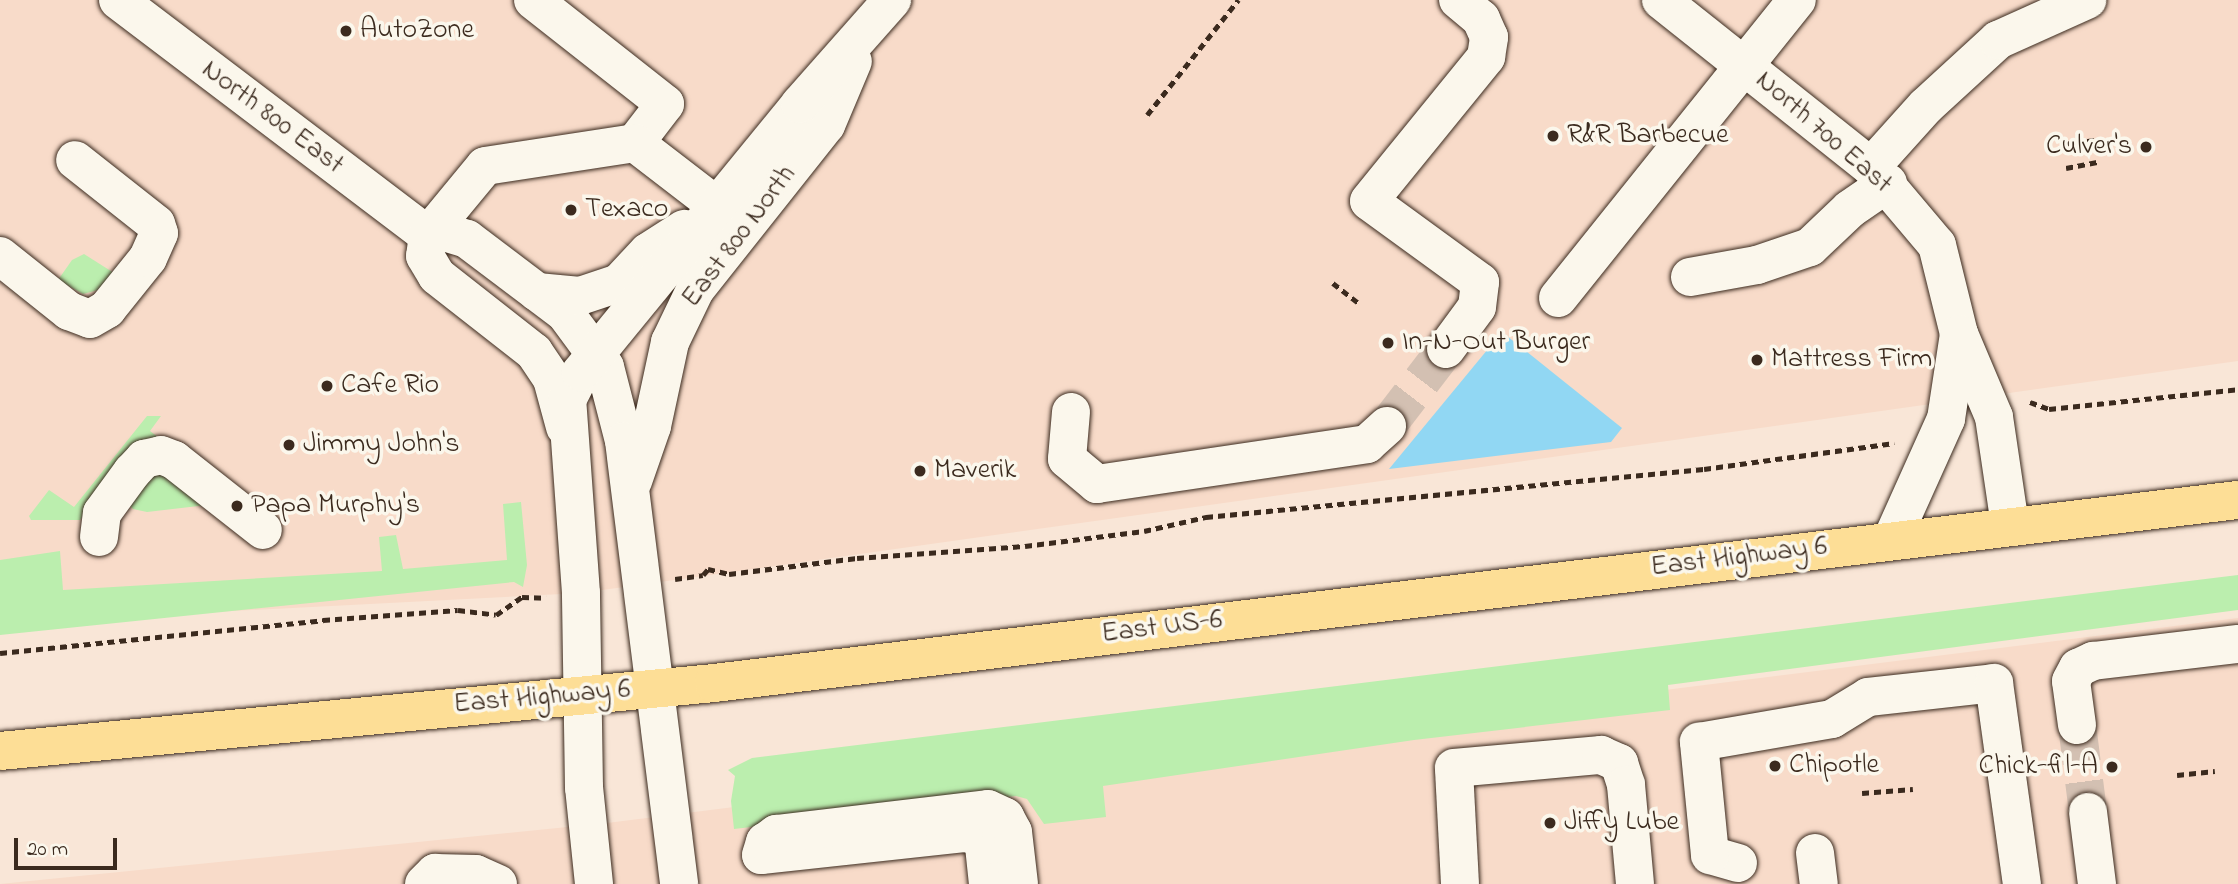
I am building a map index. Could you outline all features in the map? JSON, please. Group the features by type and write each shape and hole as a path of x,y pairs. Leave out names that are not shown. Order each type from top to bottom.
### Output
{"highway":[{"name":"East Highway 6","path":"1241,619 1892,539 2238,500"},
{"name":"East US-6","path":"1084,637 1241,619"},
{"name":"East Highway 6","path":"0,751 654,688 1084,637"}],"street":[{"name":"North 800 East","path":"118,0 428,235"},
{"path":"533,0 665,104 635,143 485,166 428,235 425,256 437,276 534,352 551,379 567,436 581,593 584,788 594,884"},
{"name":"East 800 North","path":"567,436 567,400 581,372 800,104 863,36 892,0"},
{"path":"1446,349 1477,307 1480,282 1369,201 1486,57 1489,37 1481,19 1458,0"},
{"name":"North 700 East","path":"1661,0 1879,175 1937,246 1959,334 1994,417 2010,525"},
{"path":"1558,298 1797,0"},
{"path":"1690,277 1757,265 1810,247 1850,209 1879,175 1934,97 1998,40 2087,0"},
{"name":"East 800 North","path":"630,490 652,426 670,342 695,289 826,125 863,36"},
{"path":"537,292 580,296 619,283 648,252 718,207 635,143"},
{"path":"0,256 69,311 90,319 103,313 148,258 156,244 156,224 75,160"},
{"path":"428,235 441,231 467,239 565,313 598,352 619,415 680,884"},
{"path":"534,352 598,352 695,289"},
{"name":"North 700 East","path":"1892,539 1945,419 1959,334"},
{"path":"1070,412 1067,459 1097,484 1367,444 1387,426"},
{"path":"99,537 102,513 132,472 144,459 161,455 174,460 263,530"},
{"path":"2077,725 2071,681 2078,668 2093,662 2238,644"},
{"path":"1738,863 1710,855 1699,742 1705,725 1732,714 1994,683 2022,884"},
{"path":"1460,884 1454,768 1601,755 1619,763 1626,785 1635,884"},
{"path":"988,884 984,846 977,835 964,833 761,855 765,842 776,834 988,809 1004,817 1013,832 1019,884"},
{"path":"2088,812 2097,884"},
{"path":"424,884 435,873 476,874 498,884"}],"path":[{"path":"1147,115 1238,0"},
{"path":"2063,145 2096,140"},
{"path":"2066,168 2098,162"},
{"path":"1333,283 1360,304"},
{"path":"2025,397 2049,409 2238,389"},
{"path":"703,575 708,569 729,574 857,558 1025,546 1144,531 1206,517 1704,469 1882,446 1907,437"},
{"path":"0,653 337,619 458,610 496,615 523,597 527,601"},
{"path":"2177,775 2215,771"},
{"path":"1861,793 1913,789"}],"shaded area":[{"path":"0,0 2238,0 2238,361 581,593 0,623"},
{"path":"2238,618 2238,884 0,884 607,823"}],"green space":[{"path":"84,254 114,273 98,290 83,294 58,280 72,260"},
{"path":"147,416 161,416 150,431 174,449 125,463 80,520 31,520 29,516 49,490 74,507"},
{"path":"153,469 207,505 147,512 133,509 128,504"},
{"path":"521,502 527,565 523,587 514,582 0,635 0,560 60,551 63,590 382,571 379,537 396,535 403,569 507,560 503,504"},
{"path":"2238,575 2238,610 1668,685 1670,710 1414,740 1103,786 1106,817 1044,824 1027,799 1016,796 734,829 731,801 735,776 728,770 752,758"}],"water":[{"path":"1502,332 1622,428 1611,442 1389,469"}],"tunnel":[{"path":"1387,426 1446,349"},
{"path":"2077,725 2088,812"}],"place":[{"name":"AutoZone","path":"346,31"},
{"name":"R&R Barbecue","path":"1553,136"},
{"name":"Culver's","path":"2146,147"},
{"name":"Texaco","path":"571,210"},
{"name":"In-N-Out Burger","path":"1388,343"},
{"name":"Mattress Firm","path":"1757,360"},
{"name":"Cafe Rio","path":"327,386"},
{"name":"Jimmy John's","path":"289,445"},
{"name":"Maverik","path":"920,471"},
{"name":"Papa Murphy's","path":"237,506"},
{"name":"Chipotle","path":"1775,766"},
{"name":"Chick-fil-A","path":"2112,767"},
{"name":"Jiffy Lube","path":"1550,823"}]}
